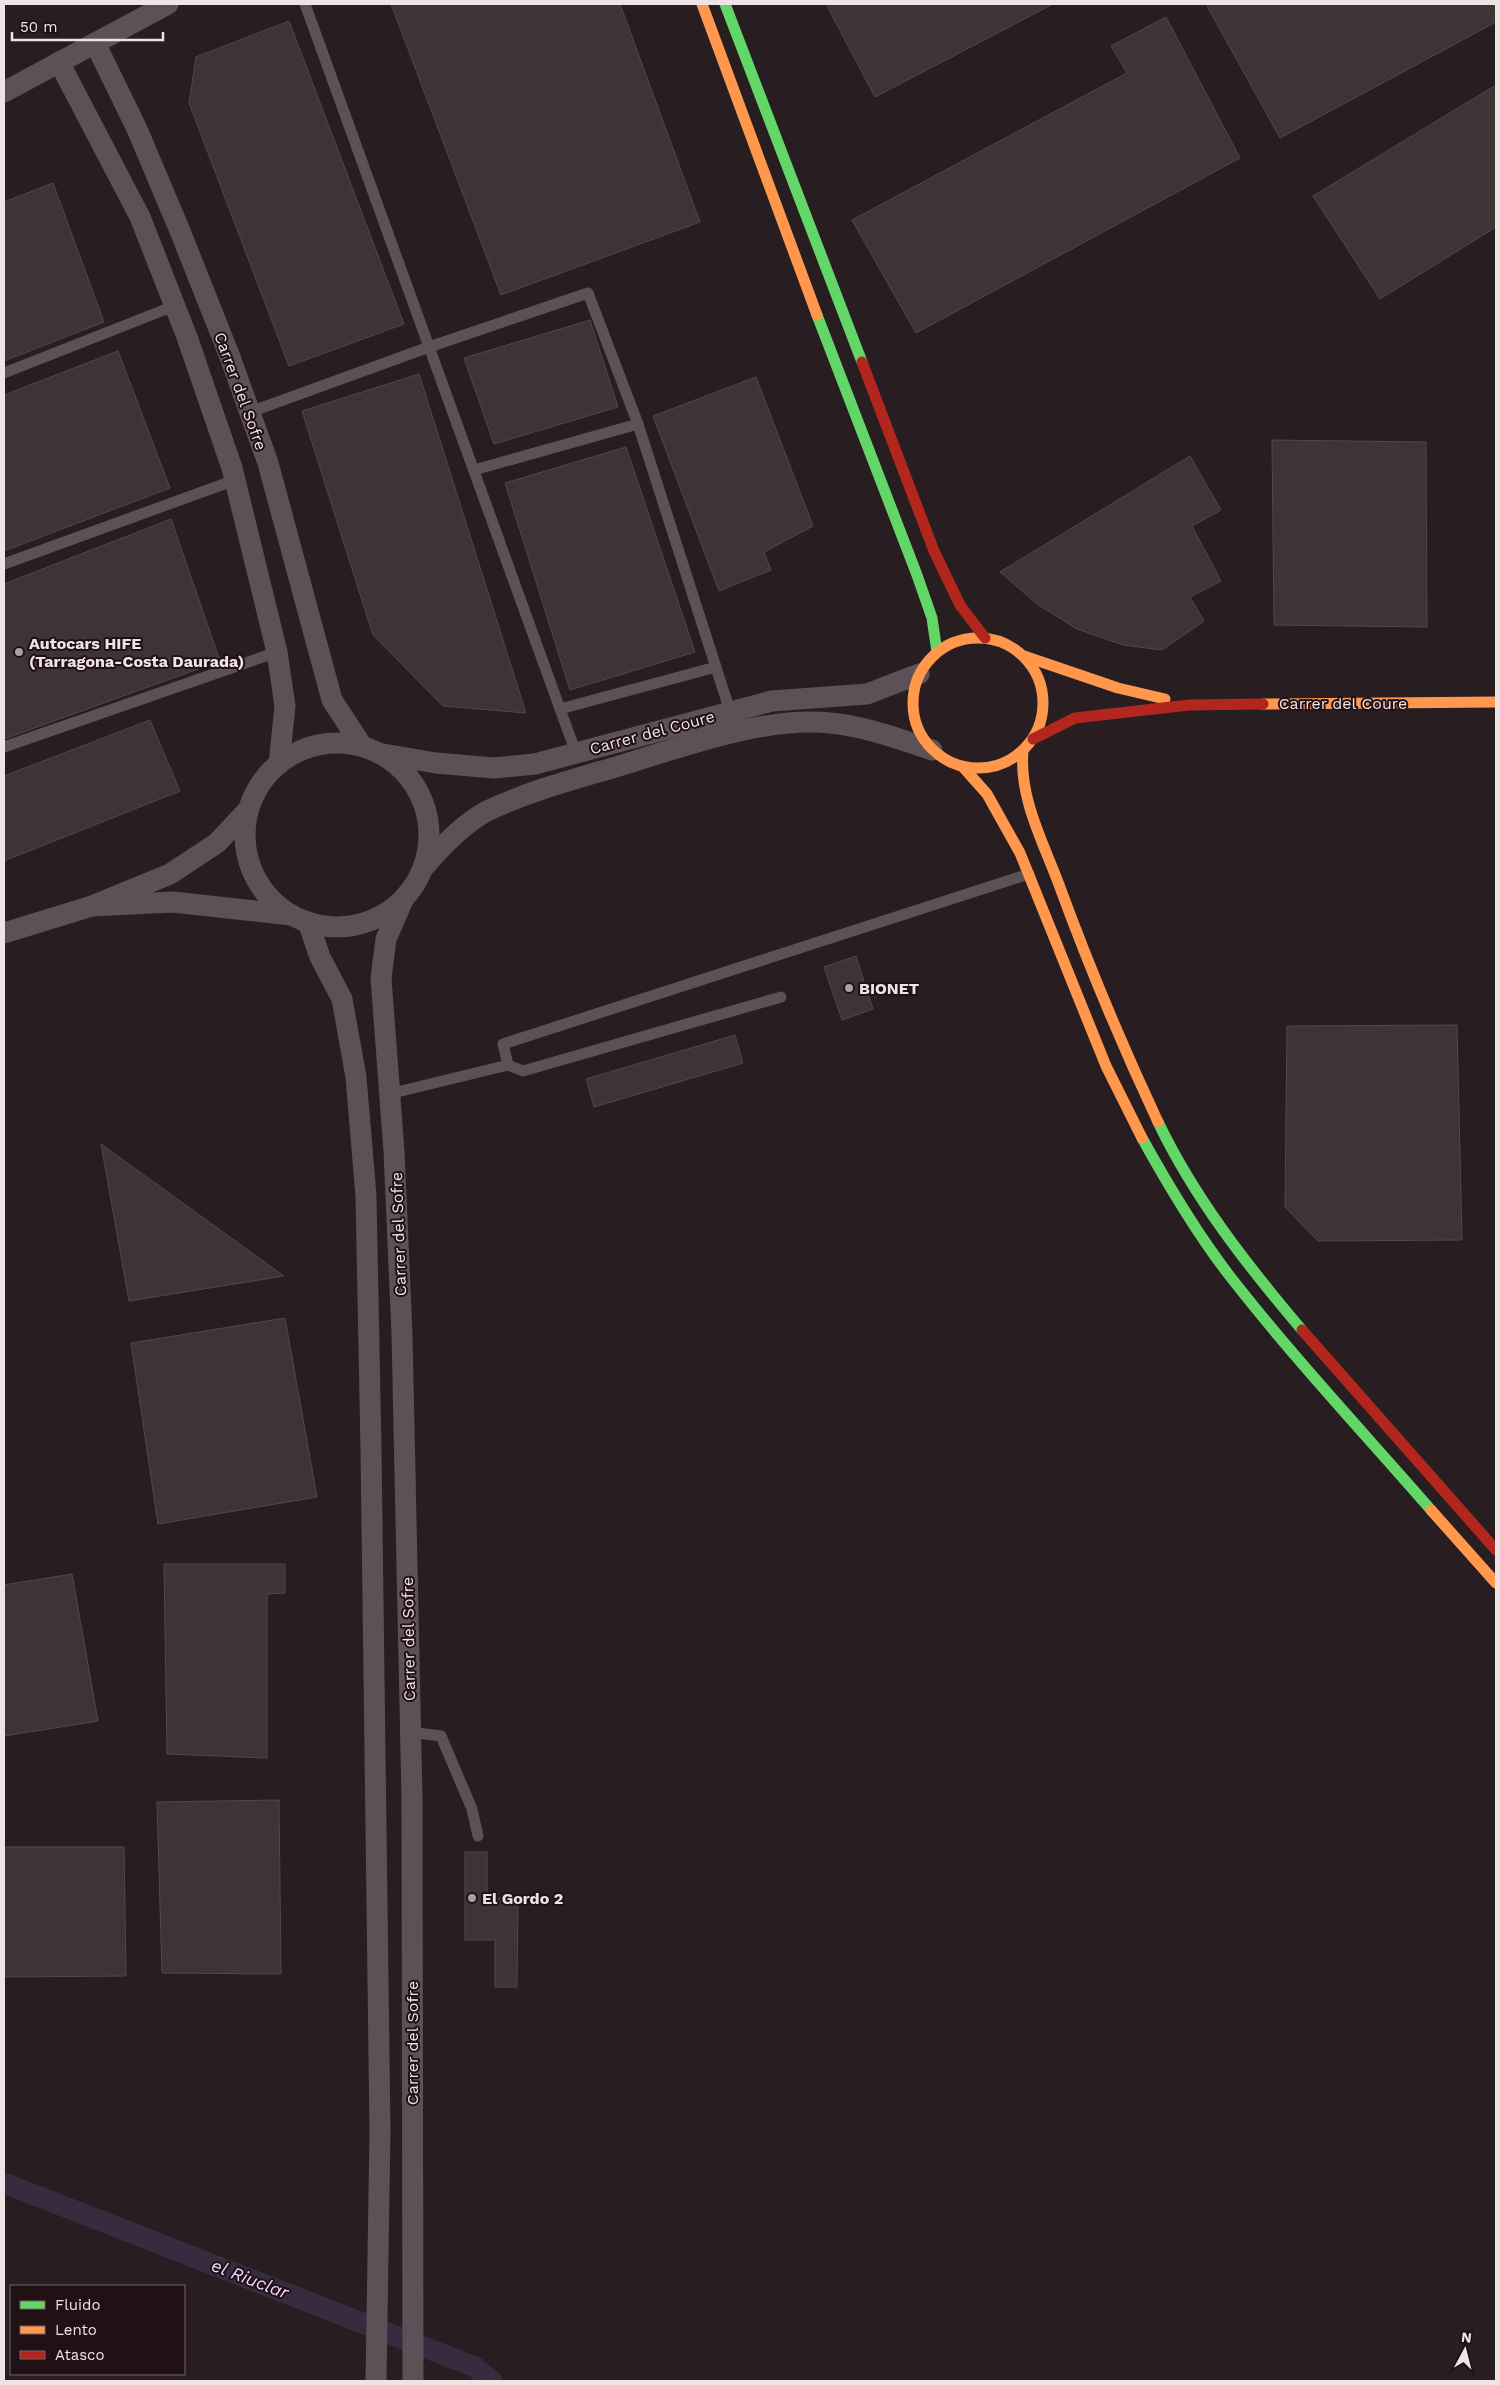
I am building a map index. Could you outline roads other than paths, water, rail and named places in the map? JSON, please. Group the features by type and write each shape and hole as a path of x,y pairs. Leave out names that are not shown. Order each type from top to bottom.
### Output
{"main road":[{"path":"702,4 803,280 917,575 932,618 937,652"},
{"path":"725,4 934,551 960,605 985,638"},
{"path":"985,638 1002,642 1024,656 1039,679 1044,698 1040,725 1033,739 1023,751 1010,761 997,766 978,769 963,767 946,760 932,750 916,725 912,705 919,674 937,652 956,641 985,638"},
{"name":"Carrer del Coure","path":"1024,656 1118,688 1189,704"},
{"name":"Carrer del Coure","path":"1033,739 1075,718 1189,704 1496,702"},
{"path":"1023,751 1021,772 1027,801 1089,966 1132,1067 1165,1136 1204,1205 1252,1271 1314,1346 1496,1550"},
{"path":"963,767 987,794 999,813 1029,874 1106,1066 1139,1133 1193,1225 1229,1275 1310,1372 1496,1583"}],"street":[{"path":"4,92 168,4"},
{"name":"Carrer del Sofre","path":"95,43 136,129 180,231 250,412 268,463 332,700 362,746"},
{"name":"Carrer del Sofre","path":"59,62 140,217 174,306 235,480 276,652 285,706 279,764"},
{"name":"Carrer del Coure","path":"382,754 436,763 494,768 534,764 772,700 867,694 919,674"},
{"name":"Carrer del Coure","path":"423,868 446,842 485,812 530,793 719,736 780,724 830,723 892,737 932,750"},
{"path":"92,906 173,902 302,919 334,927 356,925 386,913 403,900 414,886 428,852 430,834 421,796 401,769 382,754 362,746 345,743 314,746 298,751 279,764 262,781 248,810 245,826 245,847 251,868 270,898 283,910 302,919"},
{"path":"4,933 92,906 170,874 217,843 248,810"},
{"name":"Carrer del Sofre","path":"403,900 386,939 381,978 394,1151 402,1334 410,1732 413,2375"},
{"name":"Carrer del Sofre","path":"302,919 342,999 356,1077 366,1196 380,2132 376,2381"}],"lane":[{"path":"305,4 576,753"},
{"path":"250,412 429,347 588,293 638,424 730,711"},
{"path":"4,373 174,306"},
{"path":"474,470 638,424"},
{"path":"4,564 235,480"},
{"path":"4,747 276,652"},
{"path":"560,709 716,668"},
{"path":"508,1065 503,1044 1029,874"},
{"path":"389,1094 508,1065 522,1071 781,997"},
{"path":"410,1732 441,1736 472,1809 478,1836"}],"waterway":[{"name":"el Riuclar","path":"4,2183 475,2367 492,2381"}],"place":[{"name":"Autocars HIFE (Tarragona-Costa Daurada)","path":"19,652"},
{"name":"BIONET","path":"849,988"},
{"name":"El Gordo 2","path":"472,1898"}]}
